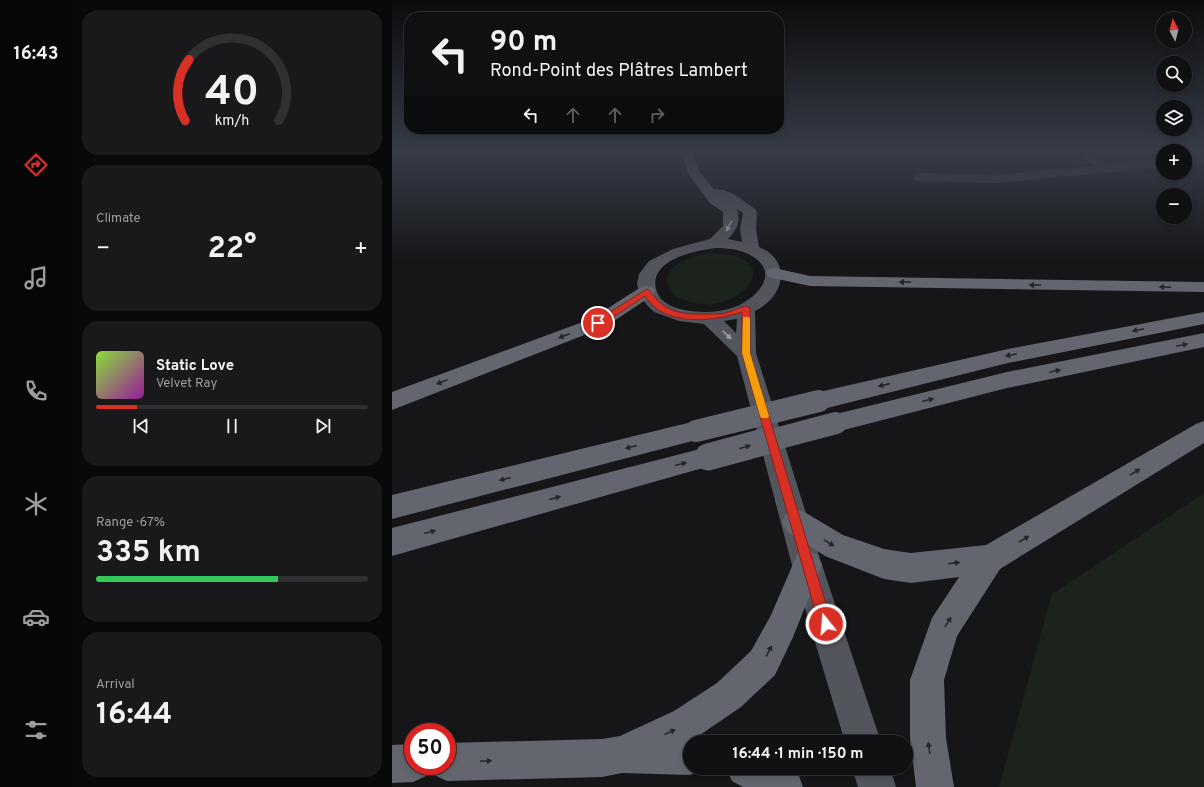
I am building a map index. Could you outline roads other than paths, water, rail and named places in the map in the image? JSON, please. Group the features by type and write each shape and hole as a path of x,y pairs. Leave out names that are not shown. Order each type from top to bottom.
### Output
{"highway":[{"path":"774,274 810,281 1204,287"},
{"path":"392,401 598,323 647,291"},
{"path":"392,507 819,400 1008,356 1204,318"},
{"path":"392,542 836,423 1007,380 1204,340"},
{"path":"935,787 928,738 927,680 943,629 990,559 1204,431"},
{"path":"796,522 835,546 884,564 911,568 990,559"},
{"path":"622,754 687,724 730,695 763,663 782,626 807,565"},
{"path":"456,762 602,758 622,754 683,756"},
{"path":"392,764 404,763"},
{"path":"759,775 784,787"}],"main road":[{"path":"706,189 715,200 730,210 733,220 728,230 715,243"},
{"path":"707,189 728,197 750,212 748,229 751,249"},
{"path":"715,243 739,245 751,249 763,256 771,264 774,274 773,282 769,292 760,300 736,313 709,318 675,314 652,301 647,291 646,284 652,269 663,259 689,247 715,243"},
{"path":"746,308 746,353 796,522 807,565 861,735"},
{"path":"709,318 746,353"},
{"path":"873,775 877,787"}]}
